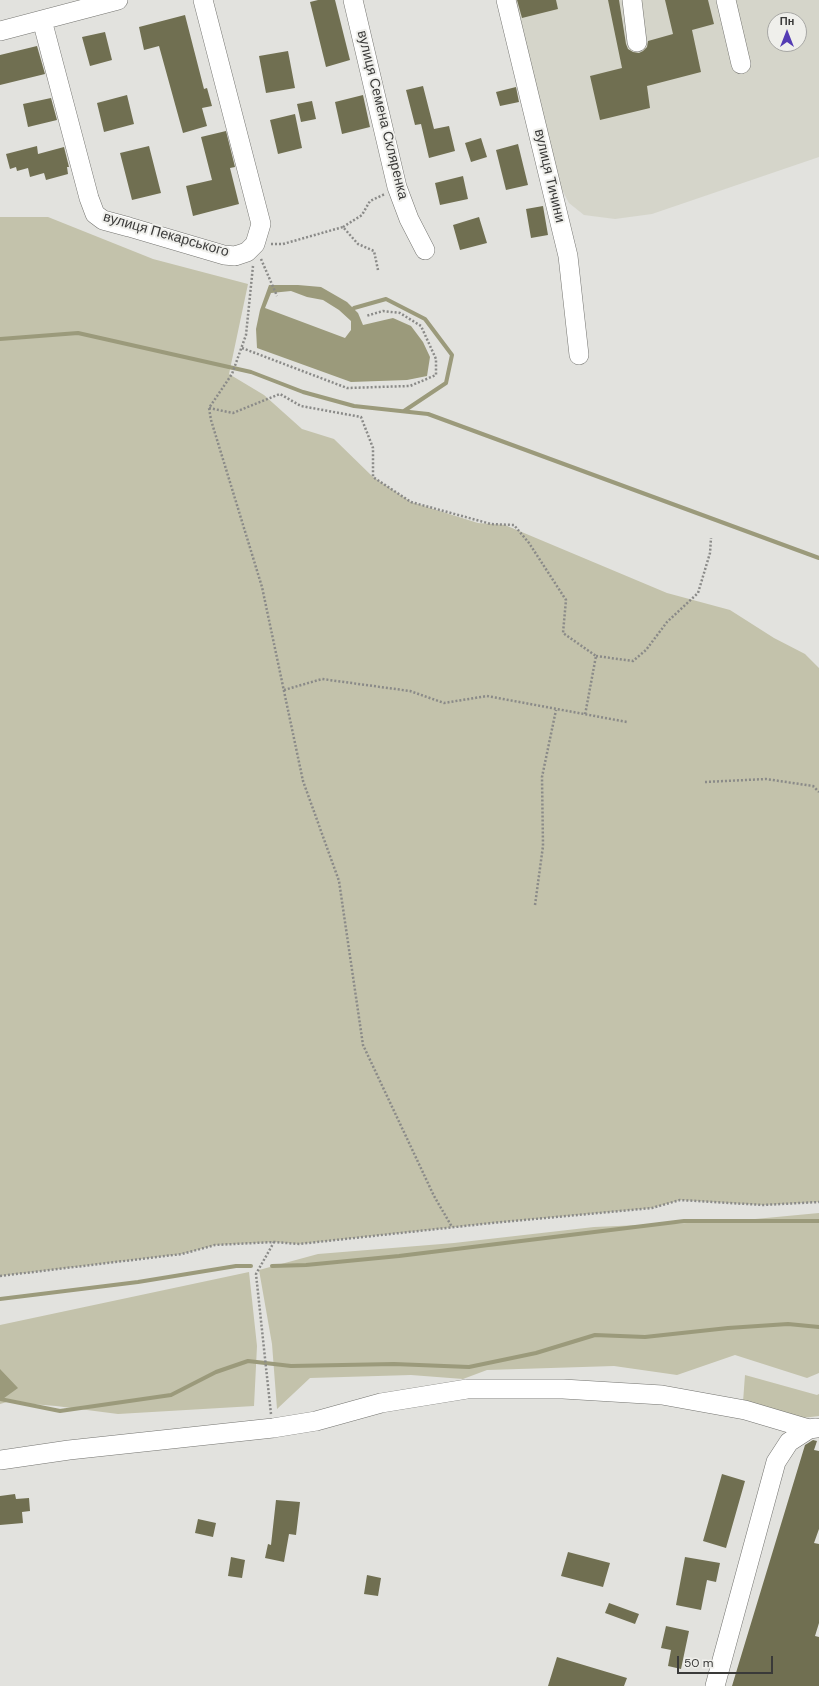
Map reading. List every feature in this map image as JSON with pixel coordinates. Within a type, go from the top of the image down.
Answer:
[{"type":"street","points":[[0,31],[118,0]]},
{"type":"street","points":[[203,0],[261,224],[255,244]]},
{"type":"street","name":"вулиця Семена Скляренка","points":[[353,0],[397,187],[409,219],[425,250]]},
{"type":"street","name":"вулиця Тичини","points":[[506,0],[568,256],[579,354]]},
{"type":"street","points":[[632,0],[638,42]]},
{"type":"street","points":[[726,0],[741,64]]},
{"type":"street","name":"вулиця Пекарського","points":[[42,20],[89,198],[95,214],[103,220],[224,254],[235,256],[247,252],[255,244]]},
{"type":"street","points":[[0,1460],[273,1428],[316,1421],[381,1403],[467,1389],[563,1389],[662,1395],[745,1410],[814,1428]]},
{"type":"street","points":[[716,1686],[776,1462],[789,1442],[814,1428]]},
{"type":"path","points":[[255,244],[283,244],[343,228],[362,215],[370,201]]},
{"type":"path","points":[[343,228],[358,244],[374,251],[378,270]]},
{"type":"path","points":[[255,244],[277,296]]},
{"type":"path","points":[[255,244],[246,334],[232,374],[209,408],[211,420],[262,587],[303,781],[338,881],[362,1045],[434,1196],[452,1227]]},
{"type":"path","points":[[242,348],[347,388],[410,386],[436,375],[436,358],[421,326],[400,313],[382,311],[366,316]]},
{"type":"path","points":[[209,408],[234,413],[280,394],[301,406],[361,417],[372,448],[373,477],[411,502],[491,524],[514,524],[529,543],[566,600],[563,633],[596,656],[633,661],[646,650],[667,622],[698,593],[710,553],[711,538]]},
{"type":"path","points":[[585,715],[596,656]]},
{"type":"path","points":[[284,690],[322,679],[410,691],[444,703],[486,696],[627,722]]},
{"type":"path","points":[[535,905],[543,846],[542,777],[556,710]]},
{"type":"path","points":[[705,782],[766,779],[813,786],[819,792]]},
{"type":"path","points":[[0,1276],[182,1254],[215,1245],[274,1242],[299,1244],[452,1227],[652,1208],[680,1200],[763,1205],[819,1202]]},
{"type":"path","points":[[273,1428],[256,1274],[274,1242]]},
{"type":"shaded area","points":[[510,0],[819,0],[819,157],[652,214],[615,219],[584,215],[569,203],[561,188]]},
{"type":"shaded area","points":[[269,285],[321,287],[347,302],[358,313],[363,325],[393,318],[411,326],[423,342],[430,357],[427,376],[407,380],[351,382],[257,348],[256,329],[260,310]],"holes":[[[291,291],[307,297],[323,300],[339,310],[351,321],[351,330],[345,338],[265,308],[271,293]]]},
{"type":"shaded area","points":[[0,1369],[18,1388],[0,1401]]},
{"type":"green space","points":[[0,217],[48,217],[153,259],[248,284],[229,374],[264,395],[302,429],[334,439],[373,477],[411,502],[478,523],[505,525],[667,593],[730,610],[774,638],[805,654],[819,668],[819,1202],[763,1205],[680,1200],[652,1208],[492,1223],[299,1244],[274,1242],[215,1245],[182,1254],[0,1276]]},
{"type":"green space","points":[[819,1213],[819,1373],[807,1378],[735,1355],[677,1375],[614,1366],[487,1370],[463,1379],[411,1375],[310,1378],[277,1409],[272,1344],[259,1270],[318,1254],[454,1243],[594,1227],[734,1221]]},
{"type":"green space","points":[[249,1272],[257,1346],[254,1406],[118,1414],[56,1406],[7,1402],[0,1404],[0,1325]]},
{"type":"green space","points":[[745,1375],[817,1395],[819,1394],[819,1416],[802,1418],[743,1402]]},
{"type":"building","points":[[318,0],[335,0],[350,60],[326,67],[310,2]]},
{"type":"building","points":[[517,0],[556,0],[558,9],[522,18]]},
{"type":"building","points":[[608,0],[619,0],[626,44],[628,49],[633,52],[639,53],[643,51],[647,47],[648,41],[673,34],[665,0],[708,0],[714,24],[692,30],[701,72],[647,86],[650,108],[600,120],[590,76],[622,68]]},
{"type":"building","points":[[185,15],[204,89],[207,88],[212,106],[202,108],[207,126],[183,133],[159,46],[144,50],[139,27]]},
{"type":"building","points":[[105,32],[112,60],[90,66],[82,37]]},
{"type":"building","points":[[37,46],[45,74],[0,85],[0,55]]},
{"type":"building","points":[[288,51],[295,88],[266,93],[259,56]]},
{"type":"building","points":[[423,86],[434,129],[449,126],[455,151],[429,158],[421,124],[415,125],[406,90]]},
{"type":"building","points":[[516,87],[519,102],[500,106],[496,92]]},
{"type":"building","points":[[127,95],[134,124],[104,132],[97,103]]},
{"type":"building","points":[[363,95],[370,127],[342,134],[335,102]]},
{"type":"building","points":[[51,98],[57,120],[28,127],[23,104]]},
{"type":"building","points":[[312,101],[316,119],[301,122],[297,104]]},
{"type":"building","points":[[295,114],[302,148],[278,154],[270,120]]},
{"type":"building","points":[[226,131],[235,167],[230,168],[239,204],[193,216],[186,186],[212,180],[201,137]]},
{"type":"building","points":[[481,138],[487,157],[471,162],[465,143]]},
{"type":"building","points":[[518,144],[528,185],[506,190],[496,150]]},
{"type":"building","points":[[37,146],[38,154],[64,147],[69,167],[67,167],[68,174],[46,180],[44,173],[30,177],[28,168],[17,171],[16,167],[10,169],[6,154]]},
{"type":"building","points":[[149,146],[161,193],[132,200],[120,153]]},
{"type":"building","points":[[463,176],[468,199],[440,205],[435,183]]},
{"type":"building","points":[[543,206],[548,235],[531,238],[526,209]]},
{"type":"building","points":[[479,217],[487,243],[460,250],[453,225]]},
{"type":"building","points":[[813,1440],[817,1441],[814,1450],[819,1451],[819,1529],[814,1543],[819,1544],[819,1623],[815,1636],[819,1637],[819,1686],[732,1686],[805,1445]]},
{"type":"building","points":[[722,1474],[745,1481],[726,1548],[703,1541]]},
{"type":"building","points":[[15,1494],[16,1499],[29,1498],[30,1511],[22,1512],[23,1523],[0,1525],[0,1496]]},
{"type":"building","points":[[276,1500],[300,1502],[296,1535],[289,1534],[284,1562],[265,1558],[268,1544],[271,1545]]},
{"type":"building","points":[[198,1519],[216,1523],[213,1537],[195,1533]]},
{"type":"building","points":[[568,1552],[610,1563],[603,1587],[561,1576]]},
{"type":"building","points":[[231,1557],[245,1560],[242,1578],[228,1576]]},
{"type":"building","points":[[685,1557],[720,1563],[716,1582],[707,1580],[701,1610],[676,1605]]},
{"type":"building","points":[[367,1575],[381,1578],[378,1596],[364,1594]]},
{"type":"building","points":[[609,1603],[639,1614],[635,1624],[605,1613]]},
{"type":"building","points":[[666,1626],[689,1631],[681,1669],[668,1666],[671,1650],[661,1648]]},
{"type":"building","points":[[557,1657],[627,1678],[624,1686],[548,1686]]},
{"type":"waterway","points":[[354,308],[386,299],[425,319],[452,355],[446,383],[404,411]]},
{"type":"waterway","points":[[0,339],[78,333],[251,372],[303,392],[354,406],[428,414],[819,558]]},
{"type":"waterway","points":[[272,1266],[306,1265],[399,1256],[684,1221],[819,1221]]},
{"type":"waterway","points":[[0,1299],[138,1282],[236,1266],[251,1266]]},
{"type":"waterway","points":[[0,1399],[60,1411],[171,1395],[216,1372],[248,1361],[291,1366],[394,1364],[469,1367],[536,1353],[595,1335],[645,1337],[728,1328],[788,1324],[819,1327]]}]
